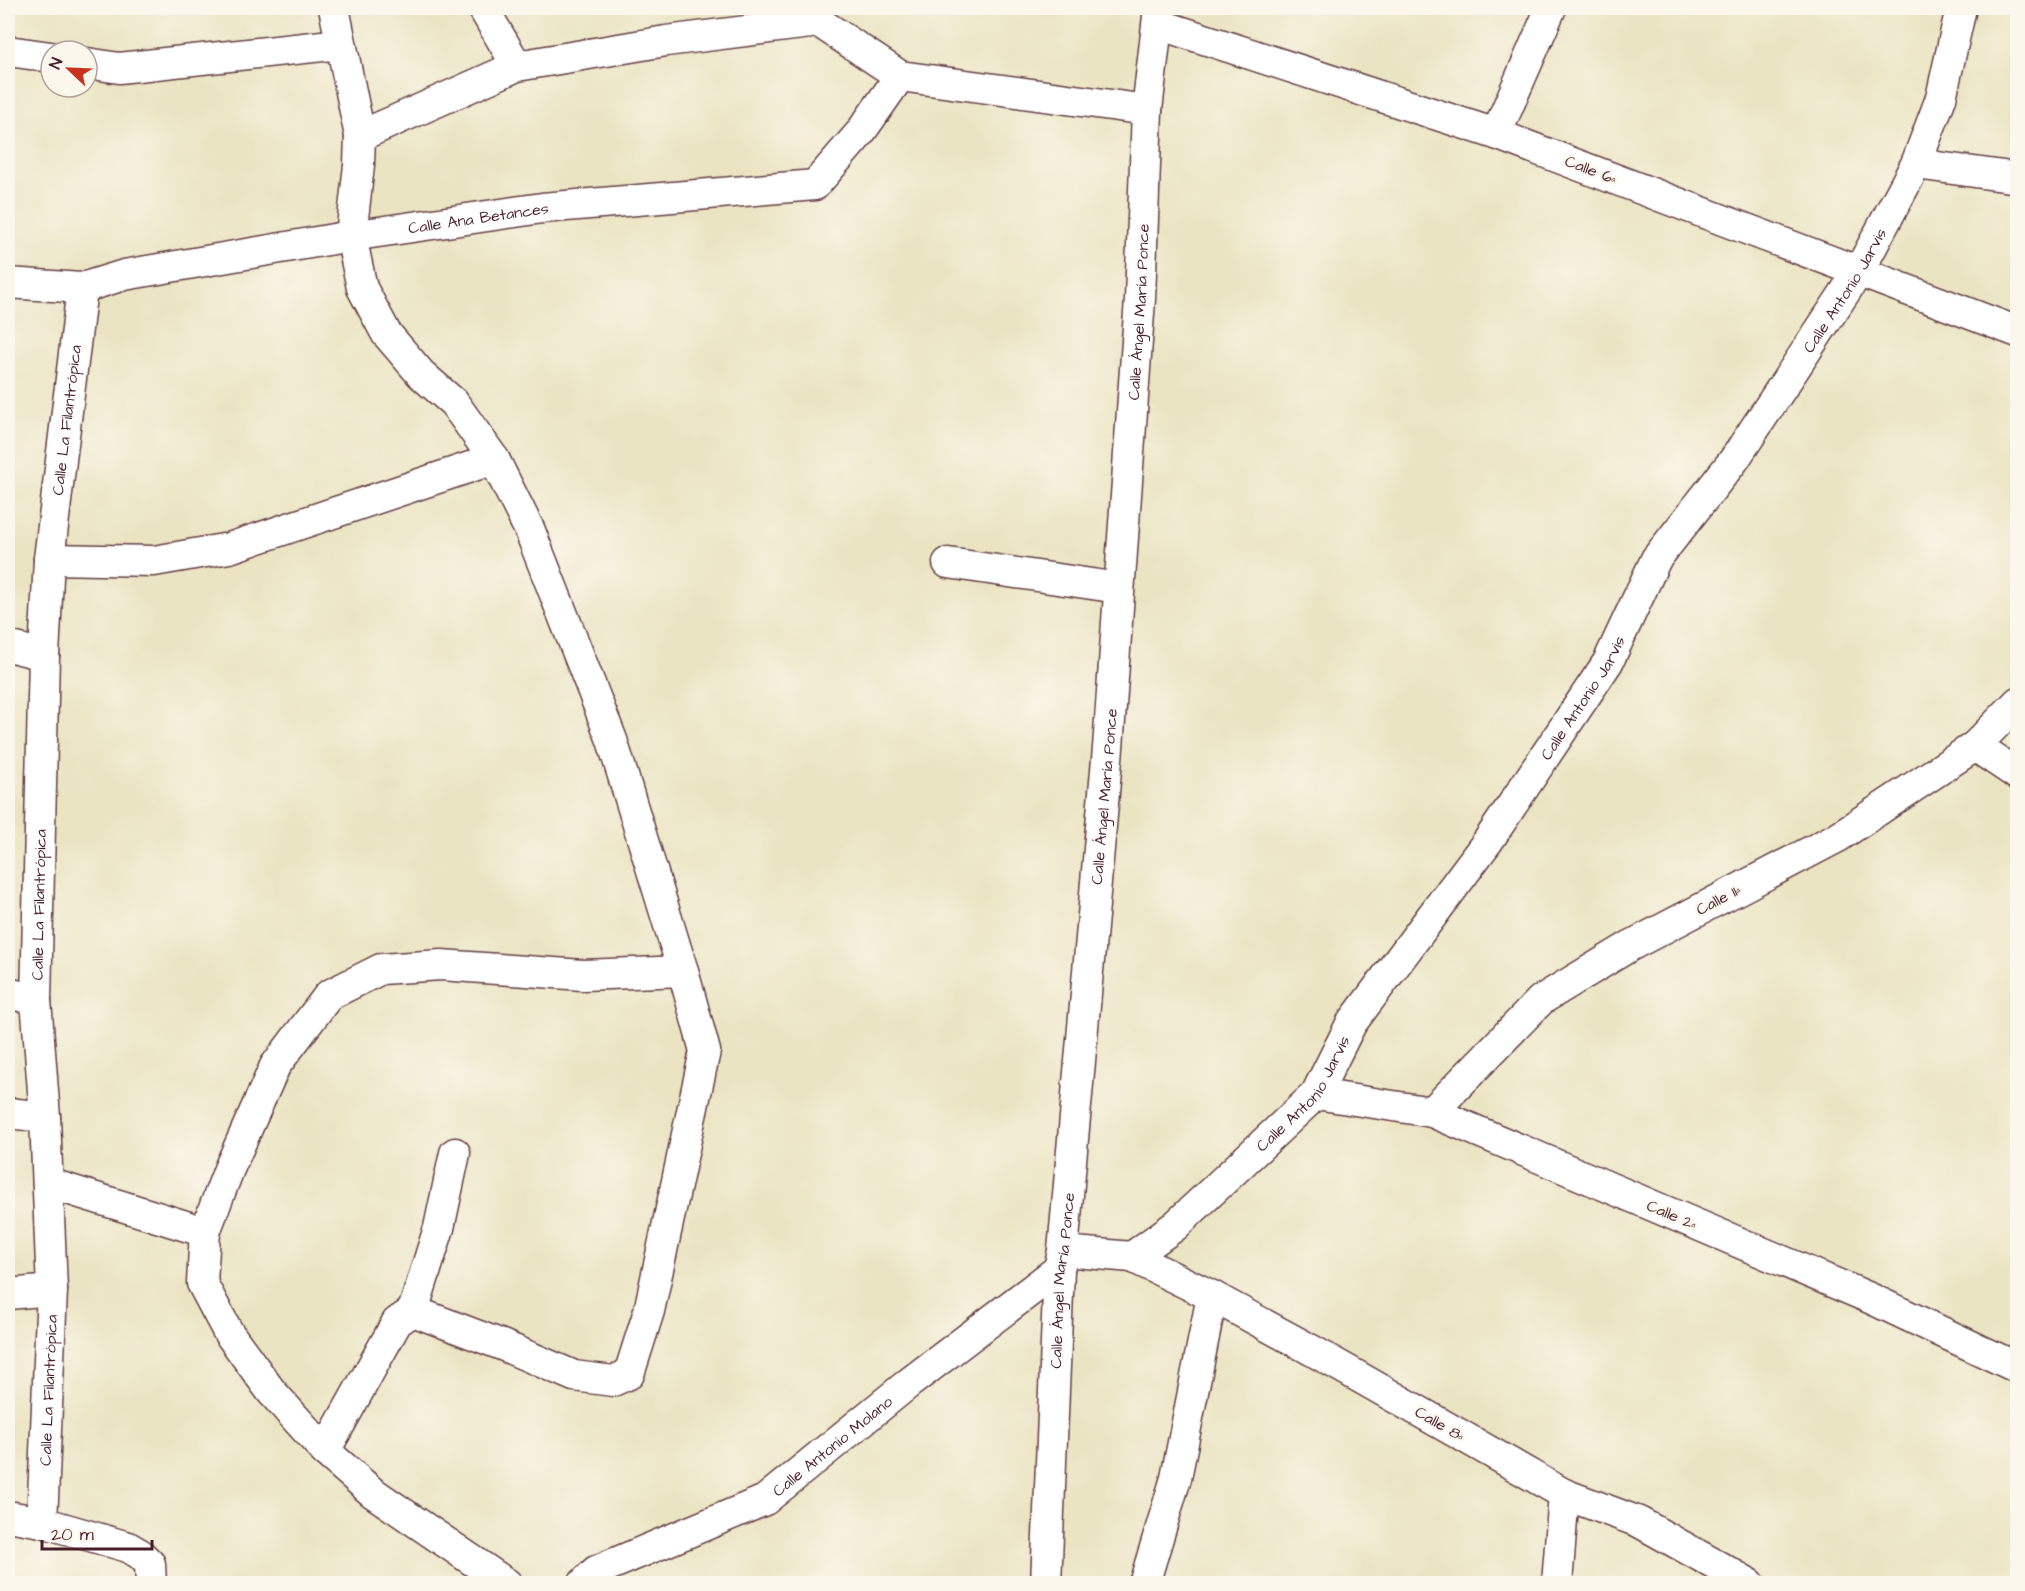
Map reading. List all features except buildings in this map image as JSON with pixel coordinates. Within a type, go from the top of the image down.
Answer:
[{"type":"street","points":[[334,8],[360,136],[351,236],[362,288],[386,333],[421,374],[454,403],[494,459],[530,531],[612,740],[683,971],[705,1051],[649,1311],[629,1374],[613,1381],[574,1376],[413,1311]]},
{"type":"street","points":[[483,8],[517,66]]},
{"type":"street","points":[[1496,134],[1551,8]]},
{"type":"street","name":"Calle Antonio Jarvis","points":[[1132,1257],[1175,1226],[1316,1094],[1351,1024],[1488,841],[1608,662],[1656,559],[1734,460],[1859,271],[1916,164],[1941,98],[1960,8]]},
{"type":"street","name":"Calle 6ª","points":[[1158,16],[1496,134],[2018,332]]},
{"type":"street","name":"Calle Ángel María Ponce","points":[[1046,1584],[1061,1260],[1108,748],[1140,299],[1147,110],[1158,16]]},
{"type":"street","points":[[360,136],[517,66],[666,41],[819,22],[900,76],[1147,110]]},
{"type":"street","points":[[99,65],[119,68],[341,44]]},
{"type":"street","points":[[8,51],[39,55]]},
{"type":"street","name":"Calle Ana Betances","points":[[8,283],[82,288],[124,275],[351,236],[542,208],[815,185],[860,134],[900,76]]},
{"type":"street","points":[[1916,164],[2018,178]]},
{"type":"street","name":"Calle La Filantrópica","points":[[42,1522],[52,1290],[45,1117],[36,1000],[44,654],[49,559],[82,288]]},
{"type":"street","points":[[49,559],[154,561],[229,548],[494,459]]},
{"type":"street","points":[[948,563],[1119,588]]},
{"type":"street","points":[[8,646],[44,654]]},
{"type":"street","name":"Calle 11ª","points":[[1431,1112],[1541,1000],[1630,946],[1838,837],[1975,746],[2018,702]]},
{"type":"street","points":[[1975,746],[2018,775]]},
{"type":"street","points":[[507,1584],[372,1492],[325,1451],[271,1390],[228,1332],[202,1283],[205,1232],[229,1169],[275,1066],[329,995],[381,969],[441,965],[583,975],[683,971]]},
{"type":"street","points":[[8,993],[36,1000]]},
{"type":"street","name":"Calle 2ª","points":[[1316,1094],[1431,1112],[1872,1299],[2018,1368]]},
{"type":"street","points":[[8,1113],[45,1117]]},
{"type":"street","points":[[325,1451],[396,1322],[413,1311],[439,1228],[455,1153]]},
{"type":"street","points":[[48,1183],[205,1232]]},
{"type":"street","points":[[1061,1260],[1132,1257]]},
{"type":"street","name":"Calle 8ª","points":[[1132,1257],[1212,1296],[1315,1352],[1564,1494],[1639,1522],[1750,1584]]},
{"type":"street","name":"Calle Antonio Molano","points":[[583,1584],[596,1571],[765,1500],[1061,1260]]},
{"type":"street","points":[[8,1294],[52,1290]]},
{"type":"street","points":[[1144,1584],[1176,1478],[1212,1296]]},
{"type":"street","points":[[1557,1584],[1564,1494]]},
{"type":"street","points":[[8,1516],[42,1522],[134,1551],[150,1564],[151,1584]]}]
